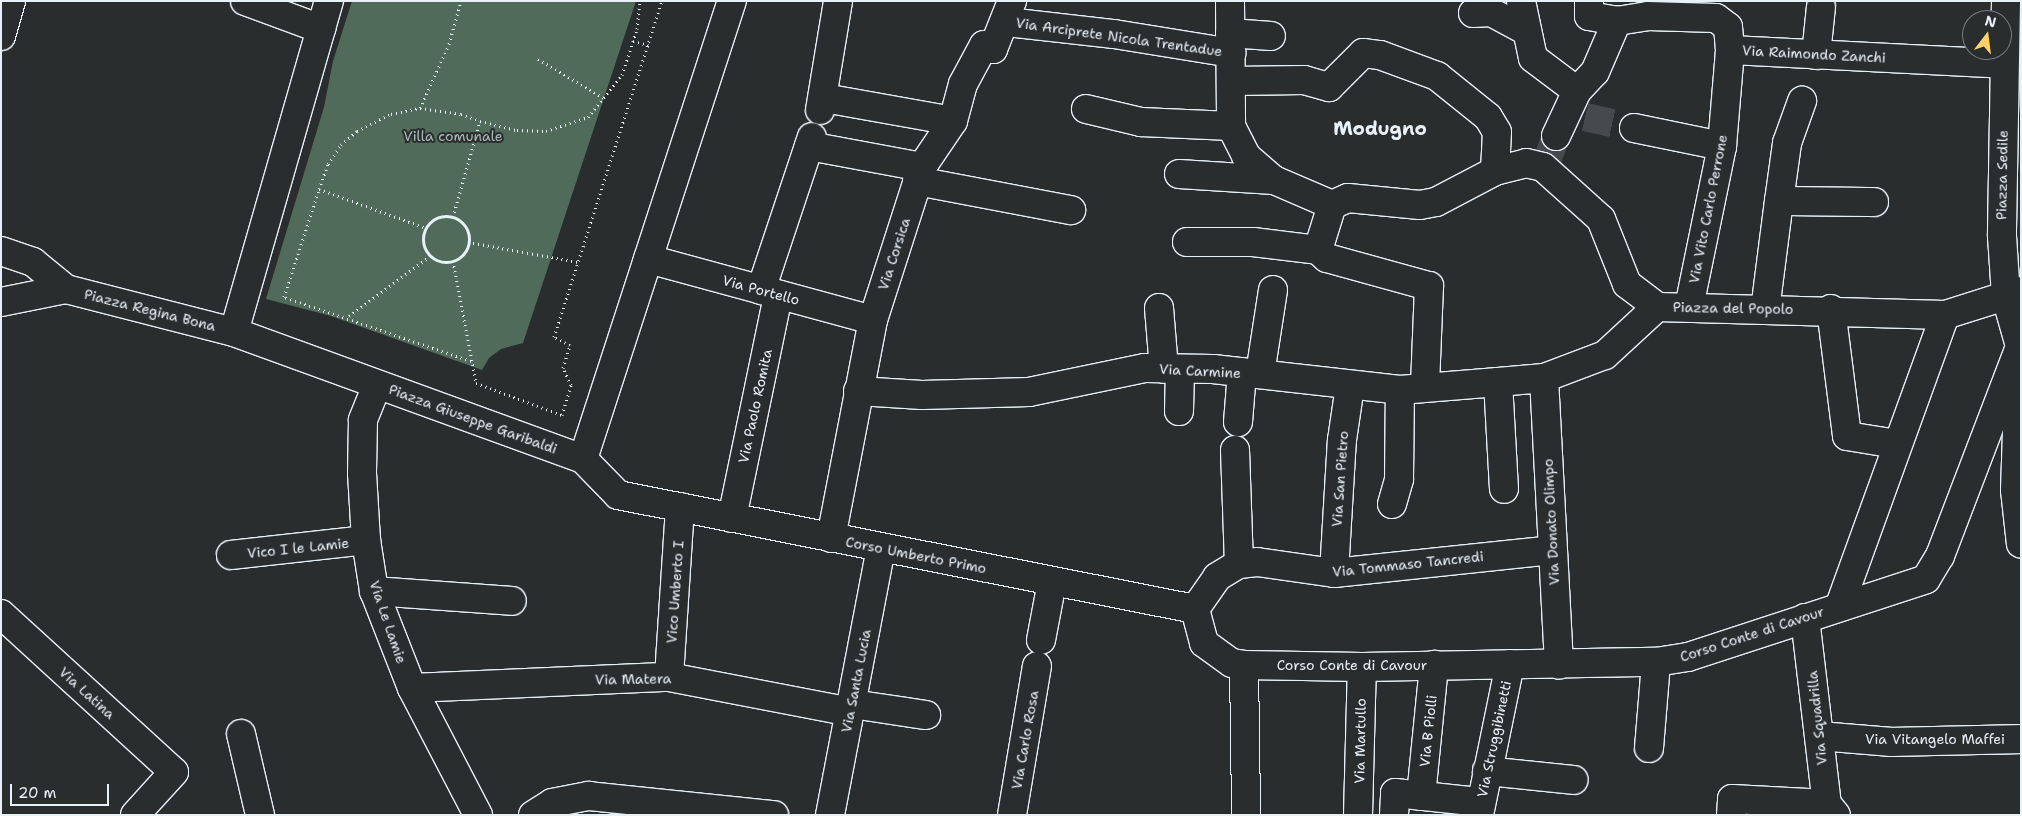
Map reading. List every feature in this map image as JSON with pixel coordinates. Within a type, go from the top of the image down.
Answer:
[{"type":"street","points":[[1,36],[11,1]]},
{"type":"street","points":[[245,1],[321,29]]},
{"type":"street","points":[[234,332],[329,1]]},
{"type":"street","points":[[583,459],[732,1]]},
{"type":"street","points":[[838,1],[822,104],[953,121]]},
{"type":"street","points":[[1230,1],[1231,126],[1246,156],[1274,180],[1332,205],[1348,198],[1420,204],[1436,202],[1495,171],[1526,163],[1549,154],[1595,72],[1617,21]]},
{"type":"street","points":[[1521,1],[1525,30],[1533,58],[1576,106]]},
{"type":"street","name":"Via Raimondo Zanchi","points":[[1589,1],[1588,16],[1617,21],[1649,9],[1716,18],[1728,27],[1730,50],[2004,64]]},
{"type":"street","name":"Piazza Sedile","points":[[2006,1],[2004,64],[2012,96],[2002,236],[2020,346],[2015,490],[2021,544]]},
{"type":"street","points":[[1816,55],[1821,7]]},
{"type":"street","name":"Via Arciprete Nicola Trentadue","points":[[1009,11],[1114,34],[1231,43],[1271,36]]},
{"type":"street","name":"Via Corsica","points":[[831,538],[873,320],[919,174],[953,121],[963,84],[984,45],[993,49],[1009,11]]},
{"type":"street","points":[[1473,13],[1491,12],[1525,30]]},
{"type":"street","name":"Via Vito Carlo Perrone","points":[[1689,307],[1722,146],[1730,50]]},
{"type":"street","points":[[1231,81],[1304,80],[1329,88],[1364,53],[1380,55],[1437,76],[1488,117],[1497,132],[1495,171]]},
{"type":"street","points":[[1765,310],[1787,143],[1802,101]]},
{"type":"street","points":[[1086,108],[1141,122],[1231,126]]},
{"type":"street","points":[[1634,128],[1722,146]]},
{"type":"street","name":"Via Paolo Romita","points":[[732,518],[770,292],[811,142],[919,174]]},
{"type":"street","points":[[1549,154],[1601,218],[1627,284],[1657,307]]},
{"type":"street","points":[[919,174],[1072,210]]},
{"type":"street","points":[[1179,174],[1274,180]]},
{"type":"street","points":[[1779,201],[1874,202]]},
{"type":"street","points":[[1318,250],[1332,205]]},
{"type":"street","points":[[1187,242],[1253,242],[1318,250],[1327,258],[1429,286],[1399,479],[1392,504]]},
{"type":"street","name":"Piazza Regina Bona","points":[[1,251],[33,262],[66,289],[234,332]]},
{"type":"street","name":"Via Portello","points":[[648,259],[873,320]]},
{"type":"street","name":"Piazza Regina Bona","points":[[1,302],[66,289]]},
{"type":"street","points":[[1238,422],[1274,290]]},
{"type":"street","points":[[1840,605],[1945,315],[2013,294]]},
{"type":"street","name":"Piazza del Popolo","points":[[1544,378],[1605,355],[1657,307],[1831,310],[1945,315]]},
{"type":"street","points":[[1159,308],[1179,411]]},
{"type":"street","points":[[1831,310],[1847,436],[1897,444]]},
{"type":"street","name":"Piazza Giuseppe Garibaldi","points":[[234,332],[583,459]]},
{"type":"street","name":"Corso Conte di Cavour","points":[[1238,664],[1362,667],[1656,662],[1688,657],[1840,605],[1926,579],[1940,556],[2020,346]]},
{"type":"street","name":"Via Carmine","points":[[858,391],[922,395],[1029,392],[1144,368],[1251,373],[1350,386],[1412,389],[1544,378]]},
{"type":"street","name":"Via Donato Olimpo","points":[[1544,378],[1559,665]]},
{"type":"street","points":[[1498,382],[1504,488]]},
{"type":"street","name":"Via Le Lamie","points":[[377,385],[363,420],[366,540],[374,591],[412,688],[478,815]]},
{"type":"street","name":"Via San Pietro","points":[[1334,573],[1342,440],[1350,386]]},
{"type":"street","points":[[1235,450],[1239,564]]},
{"type":"street","name":"Corso Umberto Primo","points":[[583,459],[618,494],[881,548],[1195,609]]},
{"type":"street","name":"Vico Umberto I","points":[[670,677],[680,507]]},
{"type":"street","name":"Vico I le Lamie","points":[[231,555],[366,540]]},
{"type":"street","name":"Via Santa Lucia","points":[[830,815],[881,548]]},
{"type":"street","name":"Via Tommaso Tancredi","points":[[1195,609],[1217,577],[1239,564],[1257,562],[1334,573],[1552,550]]},
{"type":"street","name":"Via Carlo Rosa","points":[[1012,815],[1052,582]]},
{"type":"street","points":[[374,591],[512,601]]},
{"type":"street","points":[[1195,609],[1204,643],[1238,664],[1246,815]]},
{"type":"street","name":"Via Latina","points":[[1,614],[174,772],[135,815]]},
{"type":"street","name":"Via Squadrilla","points":[[1805,618],[1819,736],[1832,809]]},
{"type":"street","points":[[1649,748],[1656,662]]},
{"type":"street","name":"Via Struggibinetti","points":[[1479,808],[1510,664]]},
{"type":"street","name":"Via B Piolli","points":[[1421,796],[1434,665]]},
{"type":"street","name":"Via Martullo","points":[[1358,815],[1362,667]]},
{"type":"street","name":"Via Matera","points":[[412,688],[670,677],[851,708],[926,715]]},
{"type":"street","points":[[241,734],[260,815]]},
{"type":"street","name":"Via Vitangelo Maffei","points":[[1819,736],[1892,742],[2021,739]]},
{"type":"street","points":[[1487,771],[1574,780]]},
{"type":"street","points":[[1394,815],[1396,793],[1479,808]]},
{"type":"street","points":[[533,815],[552,803],[590,796],[774,815]]},
{"type":"street","points":[[1731,815],[1732,799],[1832,809]]},
{"type":"path","points":[[420,108],[449,44],[461,1]]},
{"type":"path","points":[[472,361],[348,316],[284,297],[328,164],[340,145],[357,132],[391,114],[420,108],[461,114],[480,121],[517,130],[546,131],[588,117],[622,75],[633,41],[640,1]]},
{"type":"path","points":[[453,261],[476,383],[562,415],[571,385],[563,368],[570,345],[554,337],[662,1]]},
{"type":"path","points":[[633,41],[648,45]]},
{"type":"path","points":[[538,59],[604,98]]},
{"type":"path","points":[[452,217],[480,121]]},
{"type":"path","points":[[319,189],[426,228]]},
{"type":"path","points":[[452,217],[463,224],[468,242],[464,254],[453,261],[441,261],[430,256],[423,242],[426,228],[437,218],[452,217]]},
{"type":"path","points":[[468,242],[578,262]]},
{"type":"path","points":[[348,316],[430,256]]},
{"type":"green space","name":"Villa comunale","points":[[352,1],[636,1],[523,343],[501,349],[489,358],[482,370],[331,316],[266,299],[324,107],[333,61]]},
{"type":"tunnel","points":[[1585,117],[1634,128]]},
{"type":"tunnel","points":[[1548,158],[1556,136]]},
{"type":"district","name":"Modugno","points":[[1380,129]]}]
